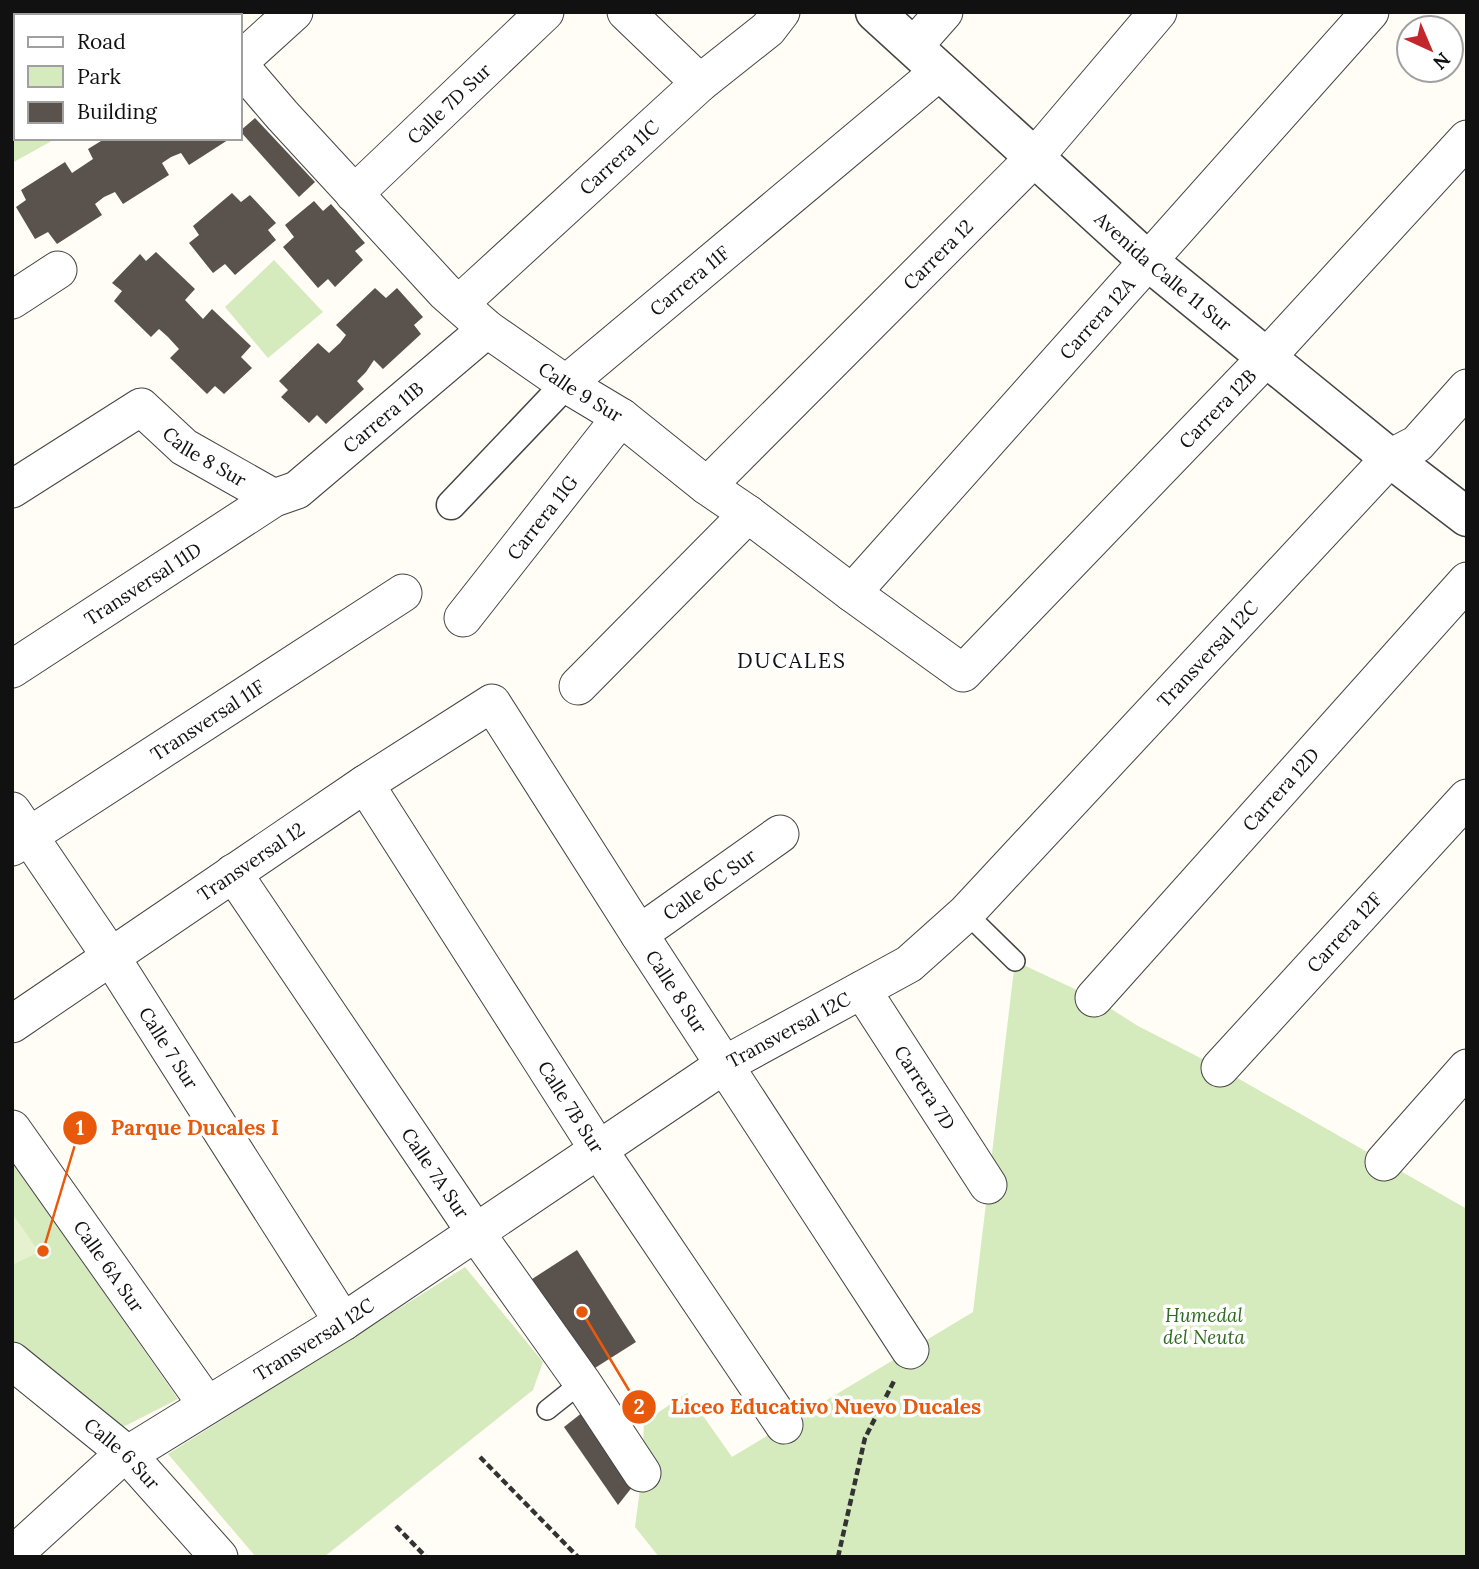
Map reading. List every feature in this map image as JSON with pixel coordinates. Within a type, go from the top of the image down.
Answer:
[{"type":"street","points":[[242,62],[294,12]]},
{"type":"street","name":"Calle 7D Sur","points":[[354,194],[545,12]]},
{"type":"street","points":[[626,12],[700,83]]},
{"type":"street","name":"Carrera 11C","points":[[459,304],[700,83],[768,29],[781,12]]},
{"type":"street","name":"Avenida Calle 11 Sur","points":[[876,12],[1147,261],[1467,517]]},
{"type":"street","name":"Carrera 11F","points":[[451,505],[566,384],[926,59],[944,12]]},
{"type":"street","name":"Carrera 12","points":[[707,486],[1034,158],[1158,12]]},
{"type":"street","name":"Carrera 12A","points":[[852,593],[1370,12]]},
{"type":"street","name":"Calle 9 Sur","points":[[242,68],[273,122],[354,194],[445,292],[487,330],[621,418],[707,486],[963,673]]},
{"type":"street","name":"Carrera 12B","points":[[963,673],[1266,358],[1467,139]]},
{"type":"street","points":[[12,300],[58,270]]},
{"type":"street","name":"Carrera 11B","points":[[274,498],[297,490],[487,330]]},
{"type":"street","name":"Transversal 12C","points":[[12,1556],[114,1463],[343,1322],[724,1065],[909,964],[965,913],[1391,458],[1417,444],[1467,388]]},
{"type":"street","name":"Calle 8 Sur","points":[[12,489],[141,407],[184,447],[274,498]]},
{"type":"street","name":"Carrera 11G","points":[[463,618],[621,418]]},
{"type":"street","name":"Transversal 11D","points":[[12,669],[274,498]]},
{"type":"street","points":[[578,686],[747,514]]},
{"type":"street","name":"Carrera 12D","points":[[1094,999],[1467,581]]},
{"type":"street","name":"Transversal 11F","points":[[18,831],[403,593]]},
{"type":"street","name":"Calle 8 Sur","points":[[492,703],[910,1350]]},
{"type":"street","name":"Transversal 12","points":[[12,1024],[365,784],[492,703]]},
{"type":"street","name":"Calle 7B Sur","points":[[365,784],[598,1149],[784,1425]]},
{"type":"street","name":"Carrera 12F","points":[[1220,1068],[1467,798]]},
{"type":"street","name":"Calle 7 Sur","points":[[18,831],[111,957],[343,1322]]},
{"type":"street","name":"Calle 6C Sur","points":[[639,934],[780,834]]},
{"type":"street","name":"Calle 7A Sur","points":[[233,873],[642,1473]]},
{"type":"street","name":"Carrera 7D","points":[[862,990],[988,1185]]},
{"type":"street","points":[[1384,1162],[1467,1069]]},
{"type":"street","name":"Calle 6A Sur","points":[[12,1129],[207,1405]]},
{"type":"street","name":"Calle 6 Sur","points":[[12,1361],[128,1455],[219,1557]]},
{"type":"lane","points":[[965,913],[1015,961]]},
{"type":"lane","points":[[547,1410],[582,1382]]},
{"type":"path","points":[[838,1557],[865,1438],[910,1350]]},
{"type":"path","points":[[480,1457],[578,1557]]},
{"type":"path","points":[[396,1526],[426,1557]]},
{"type":"green space","points":[[12,12],[169,12],[170,14],[14,14],[14,140],[53,140],[12,163]]},
{"type":"green space","points":[[274,260],[323,312],[268,358],[225,307]]},
{"type":"green space","name":"Humedal del Neuta","points":[[1015,961],[1094,998],[1138,1026],[1220,1068],[1467,1209],[1467,1557],[659,1557],[635,1527],[642,1473],[644,1422],[687,1393],[732,1457],[973,1312]]},
{"type":"green space","points":[[12,1161],[178,1399],[119,1429],[12,1340]]},
{"type":"green space","points":[[12,1213],[39,1252],[12,1265]]},
{"type":"green space","points":[[465,1267],[543,1362],[533,1390],[324,1557],[256,1557],[168,1454]]},
{"type":"building","points":[[255,118],[315,182],[299,197],[242,133],[242,129]]},
{"type":"building","points":[[103,140],[228,140],[189,165],[181,153],[171,157],[162,163],[169,175],[123,204],[115,192],[104,197],[95,204],[102,215],[57,244],[48,232],[35,239],[16,207],[26,200],[21,190],[65,162],[72,173],[93,159],[88,149]]},
{"type":"building","points":[[232,193],[241,202],[250,195],[276,223],[268,230],[276,240],[235,275],[225,264],[213,273],[189,243],[199,235],[193,226]]},
{"type":"building","points":[[314,201],[323,211],[331,204],[365,243],[355,251],[363,260],[335,287],[328,279],[318,288],[283,247],[294,237],[285,225]]},
{"type":"building","points":[[156,252],[195,289],[185,300],[203,319],[212,309],[251,346],[241,357],[252,368],[224,394],[215,386],[207,394],[170,358],[179,349],[168,337],[159,329],[151,337],[114,301],[122,291],[112,283],[140,254],[146,261]]},
{"type":"building","points":[[375,288],[386,298],[397,288],[423,317],[414,325],[421,334],[383,369],[374,360],[357,381],[364,389],[326,424],[317,415],[309,423],[281,397],[288,390],[279,381],[318,343],[329,353],[340,343],[346,335],[336,325]]},
{"type":"building","points":[[577,1250],[636,1342],[587,1373],[529,1281]]},
{"type":"building","points":[[583,1412],[633,1486],[618,1505],[564,1427]]},
{"type":"place","name":"Parque Ducales I","points":[[43,1251]]},
{"type":"place","name":"Liceo Educativo Nuevo Ducales","points":[[582,1312]]},
{"type":"district","name":"DUCALES","points":[[792,660]]}]
